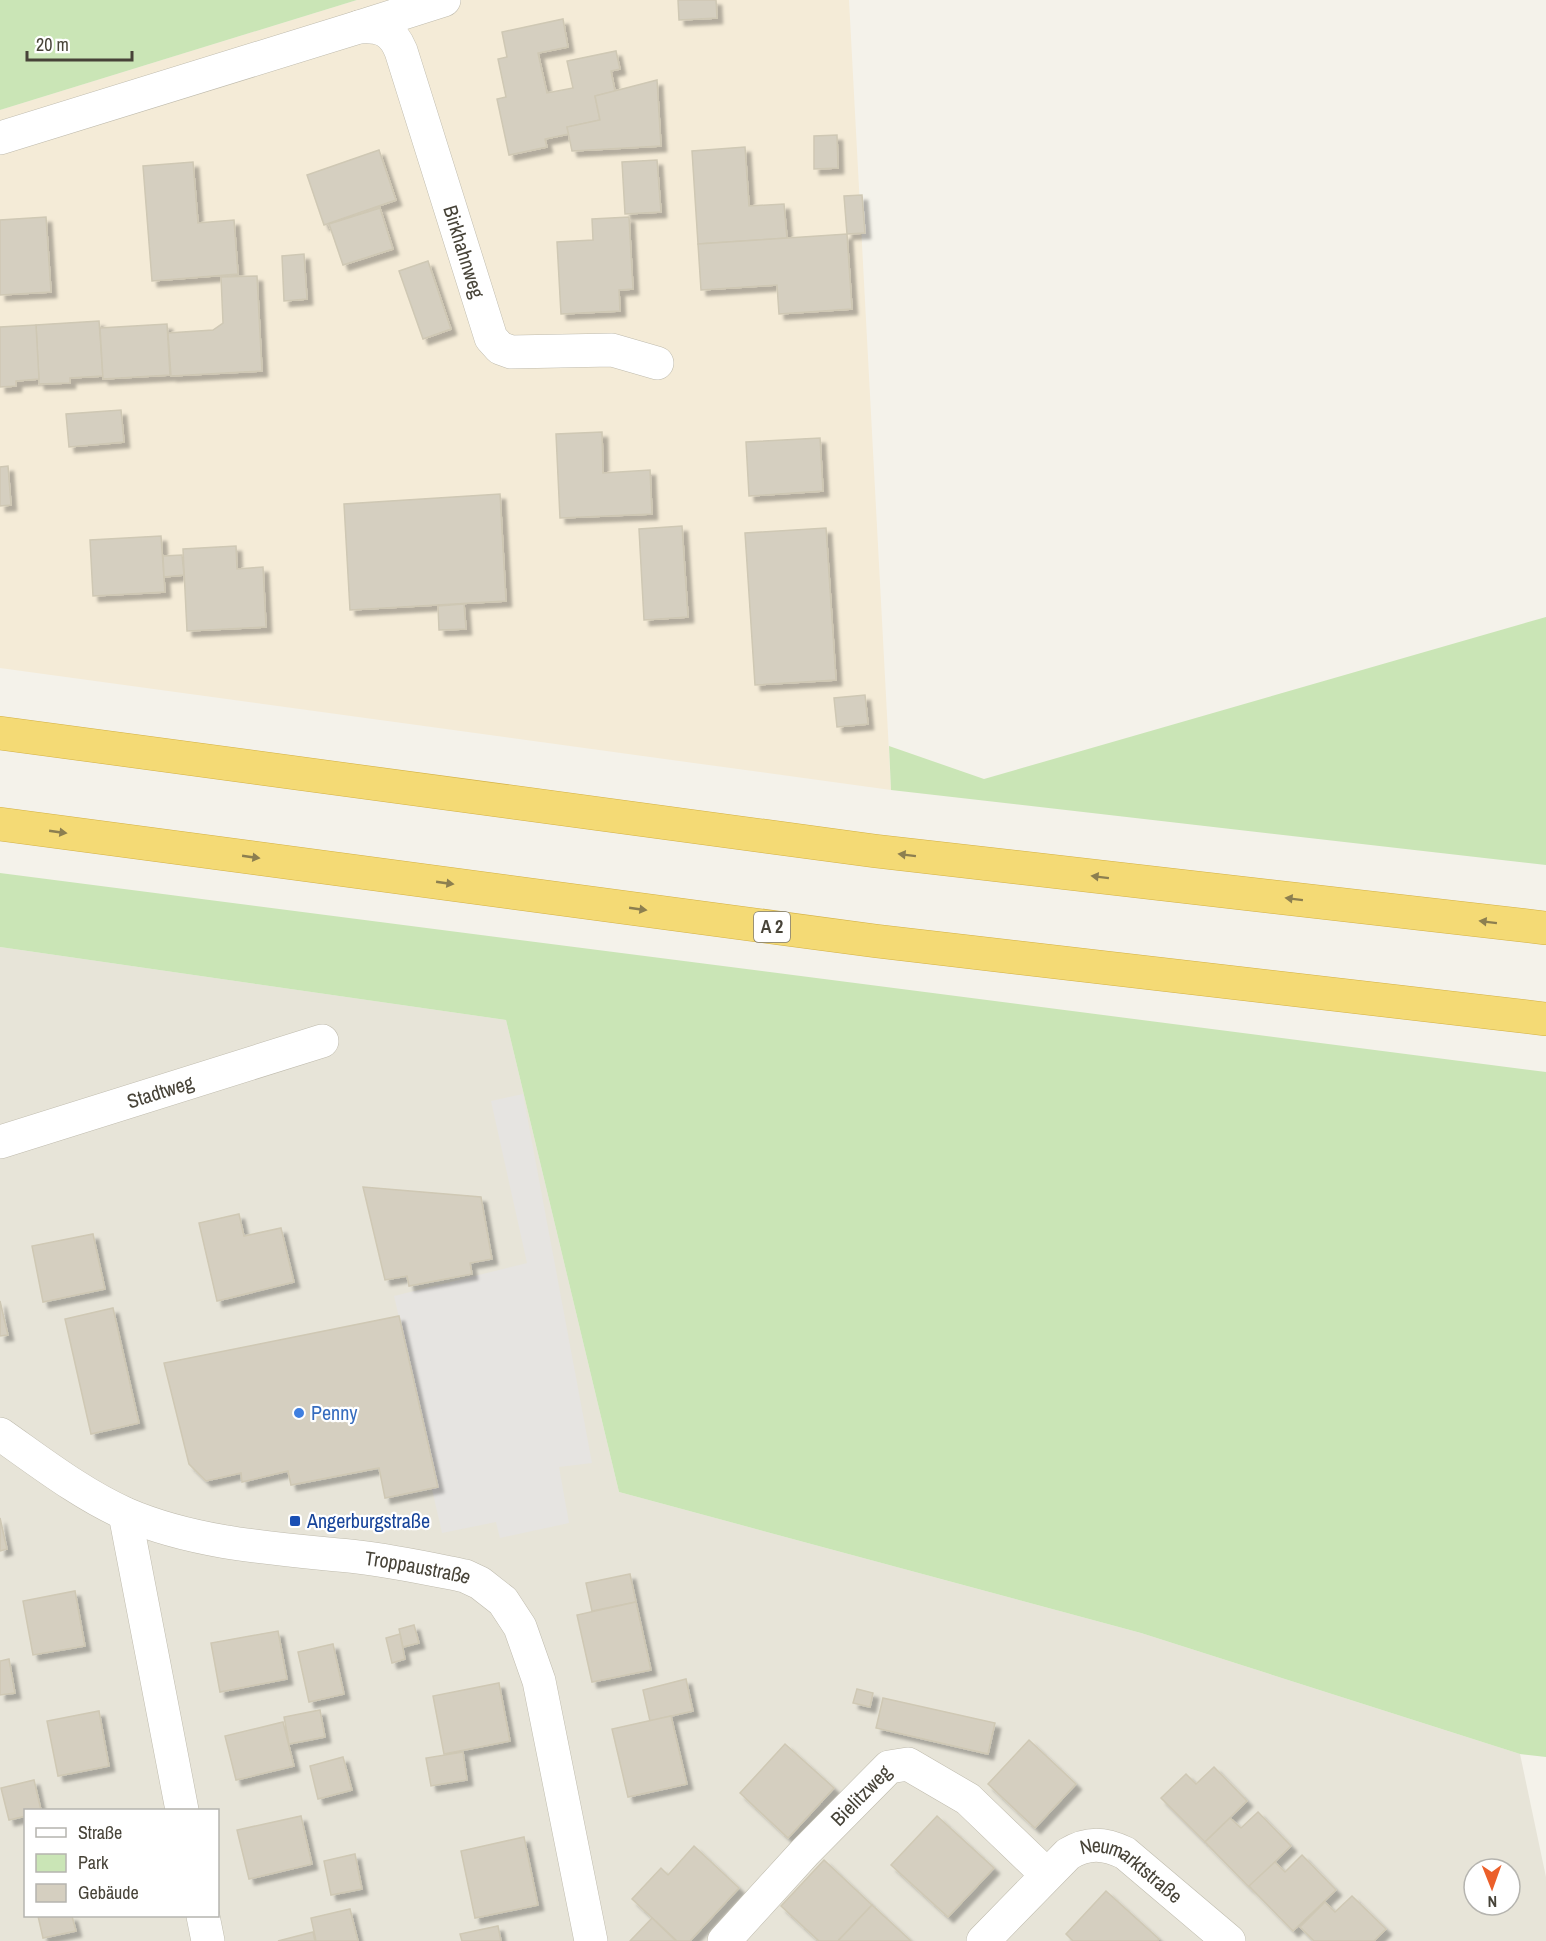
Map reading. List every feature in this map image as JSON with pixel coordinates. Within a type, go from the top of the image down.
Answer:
[{"type":"highway","points":[[0,734],[874,851],[1546,928]]},
{"type":"highway","name":"A 2","points":[[0,824],[876,941],[1546,1019]]},
{"type":"street","name":"Birkhahnweg","points":[[0,138],[444,0]]},
{"type":"street","name":"Birkhahnweg","points":[[359,27],[385,29],[395,37],[491,338],[500,348],[512,352],[612,350],[657,363]]},
{"type":"street","name":"Stadtweg","points":[[0,1142],[322,1041]]},
{"type":"street","name":"Troppaustraße","points":[[0,1434],[60,1477],[125,1514],[167,1529],[257,1546],[360,1557],[465,1576],[480,1583],[503,1601],[520,1627],[539,1681],[591,1941]]},
{"type":"street","points":[[125,1514],[182,1809]]},
{"type":"street","name":"Bielitzweg","points":[[724,1941],[805,1852],[889,1767],[908,1764],[968,1799],[1046,1874]]},
{"type":"street","name":"Neumarktstraße","points":[[983,1941],[1046,1874],[1080,1847],[1109,1845],[1125,1853],[1229,1941]]},
{"type":"street","points":[[203,1917],[208,1941]]},
{"type":"shaded area","points":[[357,0],[849,0],[891,790],[0,668],[0,110]]},
{"type":"shaded area","points":[[0,947],[506,1020],[619,1492],[1141,1633],[1520,1754],[1546,1877],[1546,1941],[0,1941]]},
{"type":"shaded area","points":[[523,1094],[592,1463],[559,1467],[569,1523],[500,1538],[496,1522],[442,1533],[432,1489],[438,1486],[394,1296],[527,1263],[491,1101]]},
{"type":"green space","points":[[0,0],[357,0],[0,110]]},
{"type":"green space","points":[[1546,617],[1546,865],[891,790],[889,746],[984,779]]},
{"type":"green space","points":[[0,873],[1546,1072],[1546,1757],[1520,1754],[1141,1633],[619,1492],[506,1020],[0,947]]},
{"type":"building","points":[[678,0],[716,0],[717,18],[679,20]]},
{"type":"building","points":[[563,19],[568,47],[538,53],[547,93],[573,88],[567,61],[616,51],[620,69],[611,71],[615,91],[595,96],[600,120],[567,127],[569,134],[545,139],[547,147],[509,155],[497,99],[506,97],[498,59],[507,57],[502,32]]},
{"type":"building","points":[[657,80],[661,146],[572,151],[567,127],[600,120],[595,96]]},
{"type":"building","points":[[837,135],[838,168],[814,169],[814,136]]},
{"type":"building","points":[[745,147],[749,206],[784,204],[787,238],[698,244],[692,151]]},
{"type":"building","points":[[379,150],[396,200],[324,225],[307,175]]},
{"type":"building","points":[[657,160],[661,212],[625,214],[622,162]]},
{"type":"building","points":[[193,162],[198,223],[234,220],[238,274],[152,281],[143,166]]},
{"type":"building","points":[[862,195],[865,233],[847,234],[844,196]]},
{"type":"building","points":[[380,208],[393,249],[343,265],[329,224]]},
{"type":"building","points":[[46,217],[51,292],[0,295],[0,220]]},
{"type":"building","points":[[629,217],[633,289],[619,290],[620,311],[561,314],[557,242],[593,240],[592,219]]},
{"type":"building","points":[[847,234],[852,309],[779,314],[777,285],[701,290],[698,244]]},
{"type":"building","points":[[304,254],[307,299],[284,301],[282,256]]},
{"type":"building","points":[[428,261],[451,329],[423,339],[399,271]]},
{"type":"building","points":[[257,276],[262,371],[171,376],[168,333],[213,330],[223,323],[221,277]]},
{"type":"building","points":[[99,321],[103,376],[70,378],[70,383],[39,384],[36,325]]},
{"type":"building","points":[[167,324],[170,375],[103,379],[100,328]]},
{"type":"building","points":[[36,325],[39,379],[16,381],[16,386],[0,387],[0,327]]},
{"type":"building","points":[[121,410],[124,442],[69,447],[66,414]]},
{"type":"building","points":[[602,432],[603,473],[650,470],[652,514],[560,518],[556,434]]},
{"type":"building","points":[[820,438],[823,491],[749,496],[746,442]]},
{"type":"building","points":[[8,466],[11,505],[0,506],[0,467]]},
{"type":"building","points":[[500,494],[506,601],[350,610],[344,504]]},
{"type":"building","points":[[682,526],[688,617],[644,620],[639,529]]},
{"type":"building","points":[[826,528],[836,680],[755,685],[745,533]]},
{"type":"building","points":[[161,536],[165,592],[93,596],[90,540]]},
{"type":"building","points":[[236,546],[237,569],[263,567],[266,627],[187,631],[183,549]]},
{"type":"building","points":[[182,555],[184,575],[164,577],[163,556]]},
{"type":"building","points":[[464,604],[466,629],[439,630],[438,606]]},
{"type":"building","points":[[865,695],[868,724],[837,727],[834,698]]},
{"type":"building","points":[[363,1187],[481,1197],[492,1259],[470,1263],[472,1274],[409,1286],[407,1276],[385,1280]]},
{"type":"building","points":[[239,1214],[244,1236],[281,1228],[294,1282],[217,1301],[199,1223]]},
{"type":"building","points":[[93,1234],[105,1289],[43,1302],[32,1246]]},
{"type":"building","points":[[0,1301],[8,1335],[0,1336]]},
{"type":"building","points":[[113,1308],[139,1423],[91,1434],[65,1319]]},
{"type":"building","name":"Penny","points":[[399,1316],[438,1487],[385,1498],[379,1468],[291,1485],[288,1471],[242,1482],[241,1473],[206,1481],[189,1464],[164,1363]]},
{"type":"building","points":[[0,1518],[7,1549],[0,1551]]},
{"type":"building","points":[[630,1574],[636,1602],[592,1611],[586,1583]]},
{"type":"building","points":[[75,1591],[85,1646],[33,1655],[23,1601]]},
{"type":"building","points":[[636,1602],[651,1670],[592,1682],[577,1615]]},
{"type":"building","points":[[414,1625],[419,1643],[403,1647],[399,1629]]},
{"type":"building","points":[[278,1631],[287,1679],[220,1692],[211,1643]]},
{"type":"building","points":[[400,1634],[405,1659],[392,1663],[386,1638]]},
{"type":"building","points":[[333,1644],[344,1694],[309,1702],[298,1652]]},
{"type":"building","points":[[9,1659],[15,1693],[0,1695],[0,1661]]},
{"type":"building","points":[[686,1679],[693,1711],[650,1721],[643,1690]]},
{"type":"building","points":[[499,1683],[510,1741],[444,1754],[433,1696]]},
{"type":"building","points":[[857,1689],[873,1693],[870,1707],[853,1703]]},
{"type":"building","points":[[883,1698],[995,1723],[988,1754],[876,1728]]},
{"type":"building","points":[[320,1710],[325,1737],[289,1744],[284,1717]]},
{"type":"building","points":[[99,1711],[109,1766],[58,1776],[47,1721]]},
{"type":"building","points":[[671,1716],[687,1784],[628,1797],[612,1729]]},
{"type":"building","points":[[283,1722],[294,1766],[236,1780],[225,1736]]},
{"type":"building","points":[[1029,1740],[1076,1784],[1035,1828],[988,1784]]},
{"type":"building","points":[[785,1744],[834,1788],[788,1838],[740,1793]]},
{"type":"building","points":[[463,1752],[467,1780],[431,1786],[426,1758]]},
{"type":"building","points":[[343,1757],[352,1790],[318,1799],[310,1766]]},
{"type":"building","points":[[1214,1767],[1247,1801],[1205,1842],[1161,1798],[1186,1774],[1196,1784]]},
{"type":"building","points":[[34,1780],[41,1809],[24,1809],[24,1816],[9,1820],[1,1788]]},
{"type":"building","points":[[1258,1812],[1291,1846],[1249,1887],[1205,1842],[1230,1818],[1241,1828]]},
{"type":"building","points":[[301,1816],[312,1864],[249,1879],[237,1830]]},
{"type":"building","points":[[937,1816],[994,1868],[948,1917],[891,1865]]},
{"type":"building","points":[[524,1837],[538,1905],[475,1918],[461,1851]]},
{"type":"building","points":[[694,1846],[739,1888],[690,1941],[677,1941],[632,1899],[661,1868],[668,1875]]},
{"type":"building","points":[[355,1854],[362,1889],[331,1895],[324,1861]]},
{"type":"building","points":[[1302,1855],[1336,1890],[1293,1931],[1249,1886],[1275,1862],[1285,1872]]},
{"type":"building","points":[[824,1860],[872,1905],[838,1941],[819,1941],[781,1906]]},
{"type":"building","points":[[1106,1891],[1159,1939],[1157,1941],[1073,1941],[1066,1934]]},
{"type":"building","points":[[1352,1896],[1386,1929],[1374,1941],[1314,1941],[1300,1927],[1325,1902],[1335,1912]]},
{"type":"building","points":[[872,1905],[911,1941],[838,1941]]},
{"type":"building","points":[[350,1909],[358,1941],[316,1941],[311,1918]]},
{"type":"building","points":[[38,1917],[72,1917],[76,1931],[43,1938]]},
{"type":"building","points":[[652,1918],[676,1941],[630,1941]]},
{"type":"building","points":[[498,1926],[501,1941],[462,1941],[460,1934]]},
{"type":"building","points":[[313,1932],[315,1941],[278,1941]]},
{"type":"place","name":"Penny","points":[[299,1413]]},
{"type":"place","name":"Angerburgstraße","points":[[295,1521]]}]
